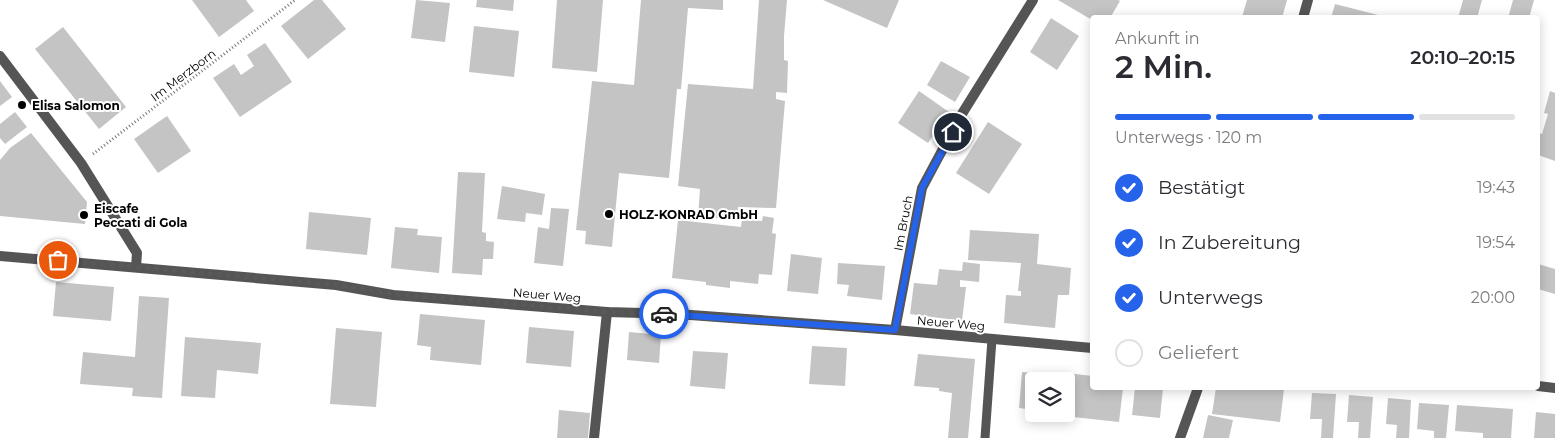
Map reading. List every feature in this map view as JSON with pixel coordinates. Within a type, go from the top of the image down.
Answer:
[{"type":"street","name":"Im Bruch","points":[[895,330],[922,188],[960,118],[1033,0]]},
{"type":"street","points":[[1305,15],[1308,0]]},
{"type":"street","points":[[0,56],[81,163],[137,253],[136,267]]},
{"type":"street","name":"Neuer Weg","points":[[0,256],[336,285],[393,294],[607,312],[677,314],[895,330],[1090,348]]},
{"type":"street","points":[[594,438],[607,312]]},
{"type":"street","points":[[1540,386],[1555,388]]},
{"type":"street","points":[[1180,438],[1197,390]]},
{"type":"lane","points":[[985,438],[992,339]]},
{"type":"path","name":"Im Merzborn","points":[[81,163],[295,0]]},
{"type":"building","points":[[192,0],[246,0],[254,11],[219,37]]},
{"type":"building","points":[[314,0],[322,0],[346,29],[308,59],[281,26]]},
{"type":"building","points":[[416,0],[450,3],[445,42],[411,38]]},
{"type":"building","points":[[477,0],[514,0],[513,11],[476,7]]},
{"type":"building","points":[[557,0],[603,0],[597,72],[552,68]]},
{"type":"building","points":[[641,0],[723,0],[723,10],[688,8],[681,89],[677,89],[669,178],[619,173],[612,247],[585,244],[586,231],[576,230],[592,81],[634,85]]},
{"type":"building","points":[[759,0],[787,0],[784,60],[788,61],[787,93],[776,92],[776,99],[785,101],[776,208],[738,207],[737,219],[698,217],[700,189],[678,186],[688,84],[753,89]]},
{"type":"building","points":[[823,0],[899,0],[887,28]]},
{"type":"building","points":[[1058,0],[1120,1],[1112,15],[1090,15],[1090,19]]},
{"type":"building","points":[[1247,0],[1287,0],[1283,15],[1243,15]]},
{"type":"building","points":[[1463,0],[1482,0],[1478,15],[1459,15]]},
{"type":"building","points":[[1513,0],[1534,0],[1530,15],[1509,15]]},
{"type":"building","points":[[1335,4],[1378,15],[1332,15]]},
{"type":"building","points":[[1051,18],[1079,36],[1057,70],[1030,52]]},
{"type":"building","points":[[474,26],[519,31],[514,77],[469,72]]},
{"type":"building","points":[[63,27],[126,107],[99,129],[35,49]]},
{"type":"building","points":[[265,43],[292,82],[240,117],[213,78],[234,64],[241,75],[254,66],[247,55]]},
{"type":"building","points":[[941,61],[970,77],[955,102],[927,85]]},
{"type":"building","points":[[0,81],[12,97],[0,106]]},
{"type":"building","points":[[919,91],[949,112],[928,143],[898,123]]},
{"type":"building","points":[[1550,91],[1555,93],[1555,161],[1540,156],[1540,134],[1542,134],[1548,114],[1544,113]]},
{"type":"building","points":[[15,112],[27,127],[5,144],[0,138],[0,124]]},
{"type":"building","points":[[167,116],[191,151],[158,173],[134,139]]},
{"type":"building","points":[[988,122],[1022,144],[989,194],[956,173]]},
{"type":"building","points":[[31,133],[87,202],[85,224],[0,216],[0,160],[10,148]]},
{"type":"building","points":[[458,172],[485,173],[482,232],[486,233],[486,241],[494,242],[493,259],[483,259],[482,275],[452,273]]},
{"type":"building","points":[[502,186],[545,194],[542,215],[526,213],[525,222],[497,219]]},
{"type":"building","points":[[551,208],[569,209],[563,266],[534,263],[538,227],[549,229]]},
{"type":"building","points":[[309,212],[371,218],[367,255],[306,249]]},
{"type":"building","points":[[763,216],[774,218],[772,233],[776,234],[772,275],[759,274],[758,284],[730,281],[730,288],[706,285],[706,282],[672,278],[678,220],[741,227],[742,219],[762,221]]},
{"type":"building","points":[[395,227],[418,229],[417,235],[442,237],[439,273],[391,268]]},
{"type":"building","points":[[970,230],[1039,234],[1037,264],[1071,268],[1069,295],[1058,295],[1055,328],[1004,323],[1006,295],[1021,296],[1021,291],[1018,291],[1021,263],[968,260]]},
{"type":"building","points":[[791,254],[822,258],[818,294],[787,291]]},
{"type":"building","points":[[963,262],[980,264],[979,282],[960,280],[960,287],[966,287],[962,321],[910,314],[914,283],[937,285],[939,269],[962,271]]},
{"type":"building","points":[[838,263],[885,266],[882,300],[847,296],[849,285],[837,284]]},
{"type":"building","points":[[1540,265],[1555,269],[1555,294],[1540,290]]},
{"type":"building","points":[[56,282],[114,287],[111,321],[53,316]]},
{"type":"building","points":[[139,296],[169,298],[162,398],[132,396],[133,388],[80,384],[83,352],[135,357]]},
{"type":"building","points":[[420,314],[485,320],[481,365],[430,360],[431,347],[417,345]]},
{"type":"building","points":[[529,327],[574,331],[571,367],[526,363]]},
{"type":"building","points":[[336,328],[382,332],[376,407],[330,404]]},
{"type":"building","points":[[629,332],[661,335],[659,363],[627,360]]},
{"type":"building","points":[[185,337],[261,343],[258,374],[217,370],[215,398],[181,396]]},
{"type":"building","points":[[812,346],[847,348],[845,386],[809,384]]},
{"type":"building","points":[[693,351],[728,353],[725,389],[690,386]]},
{"type":"building","points":[[918,354],[975,359],[968,438],[948,438],[952,393],[939,391],[939,388],[914,386]]},
{"type":"building","points":[[1022,372],[1025,372],[1025,409],[1019,408]]},
{"type":"building","points":[[1075,374],[1090,376],[1090,390],[1123,390],[1119,422],[1075,417]]},
{"type":"building","points":[[1135,390],[1163,390],[1160,418],[1132,415]]},
{"type":"building","points":[[1216,390],[1284,390],[1280,422],[1212,414]]},
{"type":"building","points":[[1312,393],[1336,394],[1333,438],[1321,438],[1322,419],[1310,419]]},
{"type":"building","points":[[1349,395],[1373,397],[1370,438],[1358,438],[1359,422],[1347,422]]},
{"type":"building","points":[[1388,398],[1411,400],[1409,438],[1396,438],[1397,425],[1386,424]]},
{"type":"building","points":[[1419,403],[1449,405],[1446,438],[1434,438],[1434,431],[1417,429]]},
{"type":"building","points":[[1457,405],[1513,409],[1511,438],[1483,438],[1483,433],[1455,431]]},
{"type":"building","points":[[559,410],[590,413],[588,438],[557,438]]},
{"type":"building","points":[[1536,412],[1555,414],[1555,438],[1534,438]]},
{"type":"building","points":[[1208,415],[1233,420],[1229,438],[1203,438]]},
{"type":"way so far","points":[[58,260],[336,285],[393,294],[607,312],[664,314]]},
{"type":"place","name":"Elisa Salomon","points":[[22,105]]},
{"type":"place","name":"HOLZ-KONRAD GmbH","points":[[609,214]]},
{"type":"place","name":"Eiscafe Peccati di Gola","points":[[84,215]]},
{"type":"route","points":[[664,314],[895,330],[922,188],[953,132]]}]
